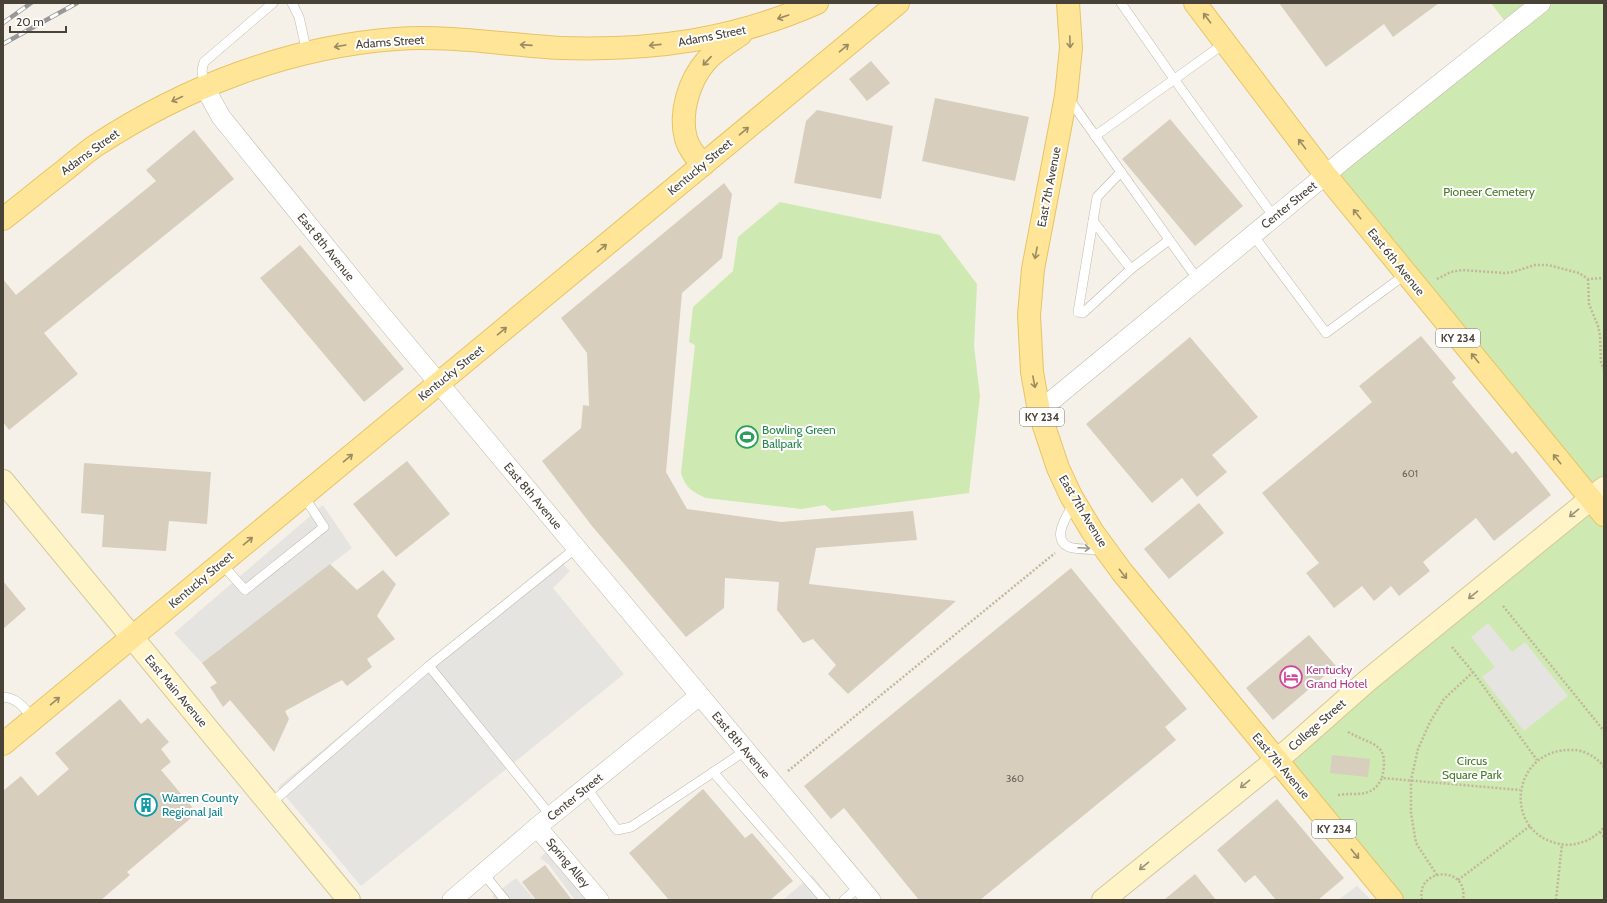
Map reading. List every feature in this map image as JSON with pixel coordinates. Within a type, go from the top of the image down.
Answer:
[{"type":"main road","name":"Adams Street","points":[[3,219],[94,147],[153,110],[204,86],[279,59],[355,44],[397,39],[441,39],[561,48],[624,49],[692,41],[749,28],[791,14],[817,3]]},
{"type":"main road","name":"Kentucky Street","points":[[3,744],[898,3]]},
{"type":"main road","name":"East 7th Avenue","points":[[1068,3],[1071,48],[1066,96],[1033,270],[1029,315],[1032,372],[1040,411],[1058,468],[1092,531],[1122,572],[1392,900]]},
{"type":"main road","name":"East 6th Avenue","points":[[1195,3],[1326,175],[1406,274],[1600,501]]},
{"type":"main road","points":[[703,165],[692,152],[684,130],[684,115],[689,89],[696,74],[708,59],[749,28]]},
{"type":"street","name":"Center Street","points":[[1040,411],[1274,217],[1541,3]]},
{"type":"street","name":"East 8th Avenue","points":[[204,86],[221,116],[365,295],[745,751],[866,893]]},
{"type":"street","name":"East Main Avenue","points":[[3,481],[349,900]]},
{"type":"street","name":"College Street","points":[[1111,897],[1276,760],[1373,676],[1600,501]]},
{"type":"street","name":"Center Street","points":[[452,900],[544,821],[699,696]]},
{"type":"street","name":"Spring Alley","points":[[544,821],[599,900]]},
{"type":"lane","points":[[204,86],[202,70],[204,62],[273,3]]},
{"type":"lane","points":[[292,3],[299,17],[307,53]]},
{"type":"lane","points":[[1121,3],[1274,217]]},
{"type":"lane","points":[[1095,136],[1225,43]]},
{"type":"lane","points":[[1066,96],[1198,280]]},
{"type":"lane","points":[[1121,172],[1097,197],[1078,312],[1083,314],[1131,269],[1169,240]]},
{"type":"lane","points":[[1093,221],[1131,269]]},
{"type":"lane","points":[[1253,235],[1326,333],[1406,274]]},
{"type":"lane","points":[[221,563],[245,590],[324,527],[304,495]]},
{"type":"lane","points":[[1075,502],[1062,523],[1061,535],[1065,544],[1070,548],[1106,551]]},
{"type":"lane","points":[[270,804],[429,666],[576,548]]},
{"type":"lane","points":[[429,666],[544,821]]},
{"type":"lane","points":[[3,697],[10,698],[18,702],[33,719]]},
{"type":"lane","points":[[586,787],[617,830],[631,827],[745,751]]},
{"type":"lane","points":[[713,772],[825,900]]},
{"type":"lane","points":[[483,873],[505,900]]},
{"type":"lane","points":[[844,900],[866,893]]},
{"type":"path","points":[[1436,280],[1451,272],[1462,270],[1504,273],[1513,272],[1535,265],[1548,265],[1580,273],[1588,279],[1604,278]]},
{"type":"path","points":[[1588,279],[1589,304],[1598,326],[1601,362],[1604,370]]},
{"type":"path","points":[[786,773],[1056,552]]},
{"type":"path","points":[[1503,606],[1604,731]]},
{"type":"path","points":[[1452,647],[1473,672],[1537,760]]},
{"type":"path","points":[[1437,875],[1416,843],[1411,813],[1411,780],[1418,749],[1430,722],[1444,699],[1473,672]]},
{"type":"path","points":[[1338,795],[1367,794],[1379,785],[1385,767],[1384,757],[1378,746],[1348,732]]},
{"type":"path","points":[[1604,767],[1601,762],[1590,754],[1576,750],[1562,750],[1549,753],[1537,760],[1526,774],[1520,790],[1520,803],[1523,815],[1530,826],[1539,835],[1550,841],[1562,844],[1576,844],[1588,840],[1600,832],[1604,827]]},
{"type":"path","points":[[1382,778],[1520,790]]},
{"type":"path","points":[[1458,880],[1530,826]]},
{"type":"path","points":[[1600,832],[1604,837]]},
{"type":"path","points":[[1556,900],[1562,844]]},
{"type":"path","points":[[1422,900],[1422,889],[1425,883],[1437,875],[1448,875],[1458,880],[1464,892],[1463,900]]},
{"type":"green space","points":[[1491,3],[1604,3],[1604,900],[1391,900],[1276,760],[1590,500],[1324,173],[1510,28]]},
{"type":"green space","points":[[780,202],[940,235],[977,284],[974,346],[980,396],[969,493],[832,511],[825,505],[802,509],[706,498],[687,486],[681,473],[695,345],[689,342],[693,307],[733,271],[738,237]]},
{"type":"shaded area","points":[[323,505],[352,548],[202,663],[174,633]]},
{"type":"shaded area","points":[[555,557],[570,571],[553,588],[624,674],[361,886],[278,787]]},
{"type":"shaded area","points":[[1488,623],[1512,652],[1525,642],[1568,696],[1524,731],[1482,677],[1495,667],[1471,637]]},
{"type":"shaded area","points":[[549,849],[591,900],[575,900],[549,865],[540,858]]},
{"type":"shaded area","points":[[812,875],[832,900],[783,900]]},
{"type":"shaded area","points":[[516,878],[535,900],[496,900],[492,896]]},
{"type":"shaded area","points":[[1357,886],[1371,900],[1338,900]]},
{"type":"building","points":[[1279,3],[1439,3],[1393,37],[1384,24],[1326,67]]},
{"type":"building","points":[[871,61],[890,83],[867,101],[849,79]]},
{"type":"building","points":[[935,98],[1029,117],[1015,181],[922,161]]},
{"type":"building","points":[[817,110],[893,126],[881,199],[794,183],[806,121]]},
{"type":"building","points":[[1170,119],[1243,206],[1195,246],[1122,159]]},
{"type":"building","points":[[194,130],[234,179],[44,333],[78,374],[9,430],[3,422],[3,279],[16,295],[156,181],[146,170]]},
{"type":"building","points":[[724,183],[732,194],[722,258],[682,293],[666,472],[687,509],[781,522],[913,511],[917,540],[816,548],[809,584],[956,601],[848,694],[828,674],[836,665],[813,639],[803,643],[777,610],[779,582],[725,578],[724,608],[686,637],[592,526],[542,461],[581,428],[583,405],[589,406],[587,353],[561,318]]},
{"type":"building","points":[[300,245],[404,369],[364,402],[260,278]]},
{"type":"building","points":[[1421,336],[1456,378],[1452,382],[1512,454],[1516,451],[1551,495],[1494,541],[1476,518],[1423,562],[1430,571],[1399,596],[1391,586],[1374,601],[1362,586],[1334,608],[1306,573],[1319,563],[1262,493],[1372,402],[1359,386]]},
{"type":"building","points":[[1190,337],[1258,417],[1212,455],[1227,472],[1197,497],[1182,478],[1152,503],[1086,424]]},
{"type":"building","points":[[407,461],[450,514],[396,557],[353,504]]},
{"type":"building","points":[[84,463],[211,472],[207,524],[169,521],[166,551],[102,547],[104,515],[81,513]]},
{"type":"building","points":[[1199,503],[1224,533],[1169,579],[1144,549]]},
{"type":"building","points":[[330,564],[357,590],[383,570],[396,584],[377,616],[395,639],[367,659],[372,667],[347,686],[342,680],[285,711],[289,719],[274,752],[230,700],[223,707],[210,687],[217,683],[202,663]]},
{"type":"building","points":[[1071,568],[1187,709],[1165,727],[1176,740],[980,900],[919,900],[844,808],[831,819],[804,786]]},
{"type":"building","points":[[3,581],[26,609],[3,629]]},
{"type":"building","name":"Kentucky Grand Hotel","points":[[1309,635],[1336,666],[1273,720],[1246,688]]},
{"type":"building","name":"Warren County Regional Jail","points":[[120,699],[141,724],[148,718],[169,742],[161,749],[171,762],[161,770],[197,813],[127,872],[130,875],[101,900],[3,900],[3,791],[21,776],[38,796],[69,769],[55,753]]},
{"type":"building","points":[[1332,755],[1370,759],[1368,777],[1330,773]]},
{"type":"building","points":[[703,789],[745,838],[752,833],[793,881],[770,900],[669,900],[629,853]]},
{"type":"building","points":[[1277,799],[1344,878],[1318,900],[1276,900],[1255,875],[1245,883],[1217,850]]},
{"type":"building","points":[[545,865],[572,900],[536,900],[522,882]]},
{"type":"building","points":[[1195,874],[1216,900],[1164,900]]},
{"type":"railway","points":[[3,23],[31,3]]},
{"type":"railway","points":[[3,44],[77,3]]},
{"type":"place","name":"Bowling Green Ballpark","points":[[747,437]]},
{"type":"place","name":"Kentucky Grand Hotel","points":[[1291,677]]},
{"type":"place","name":"Warren County Regional Jail","points":[[146,805]]},
{"type":"park label","name":"Pioneer Cemetery","points":[[1489,192]]},
{"type":"park label","name":"Circus Square Park","points":[[1472,768]]}]
